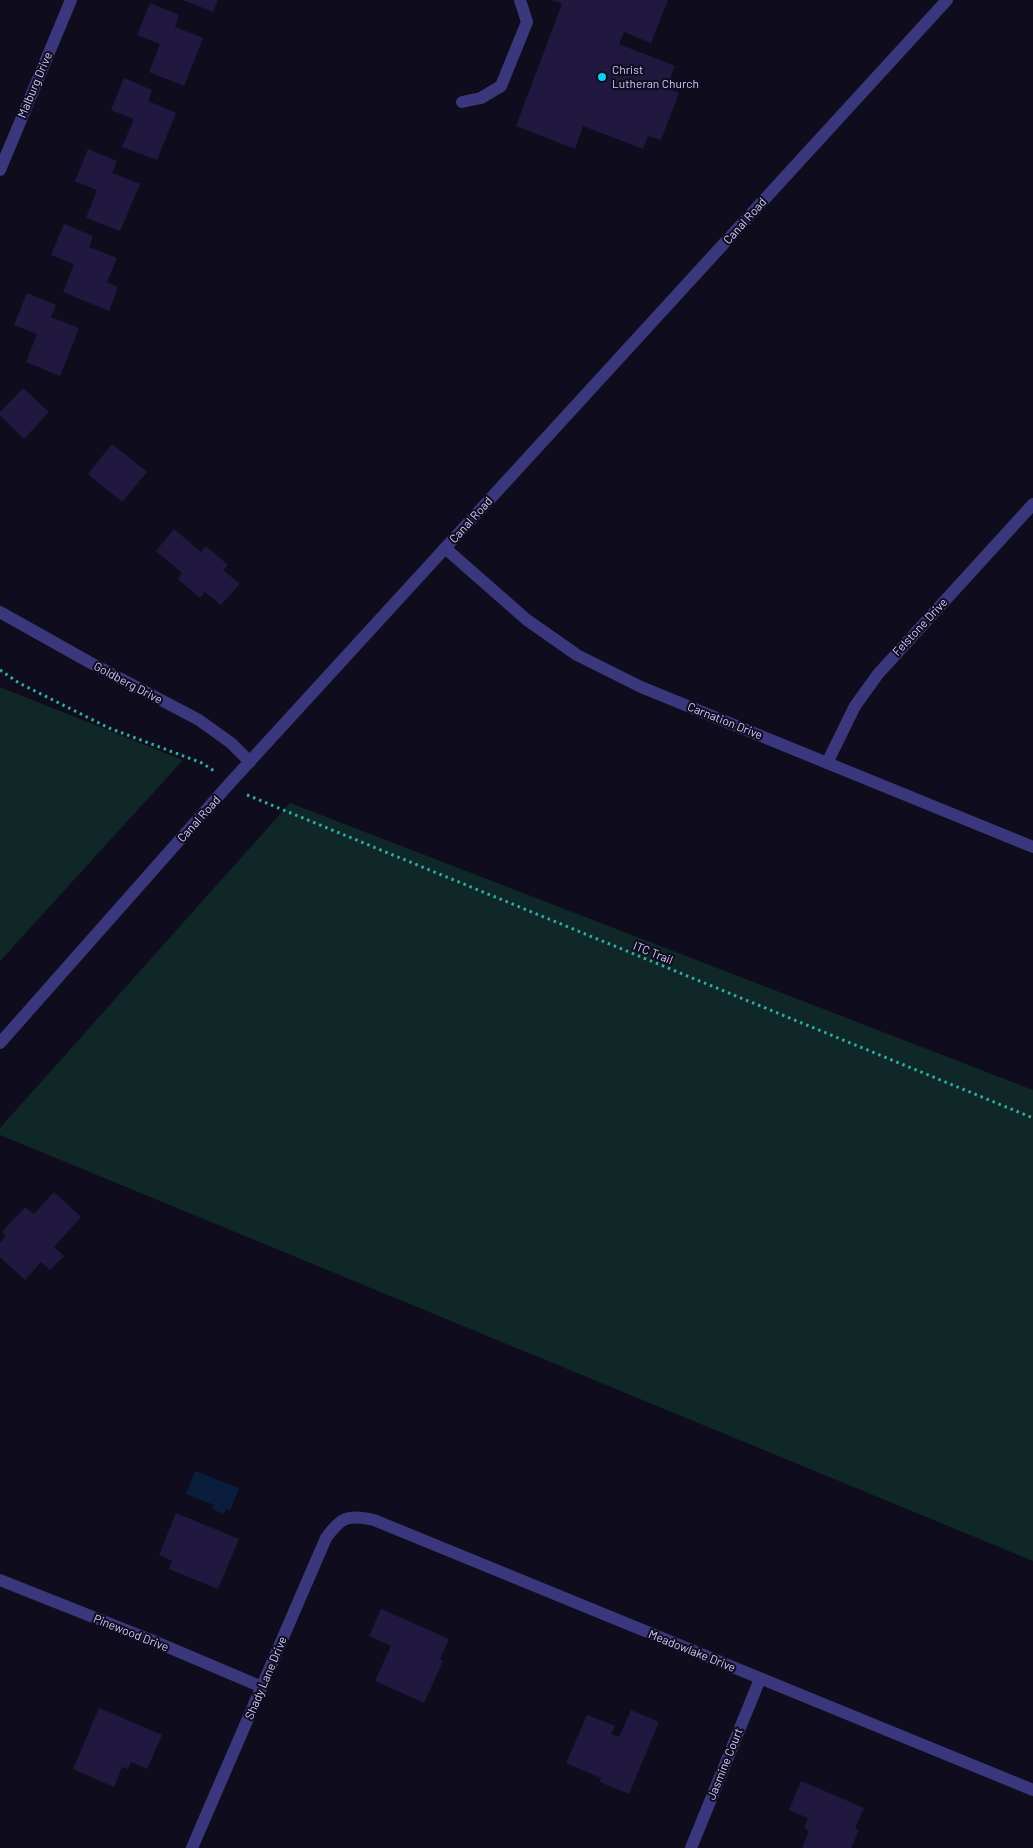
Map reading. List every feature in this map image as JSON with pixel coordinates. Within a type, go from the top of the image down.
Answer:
[{"type":"street","name":"Malburg Drive","points":[[0,170],[71,0]]},
{"type":"street","points":[[462,102],[482,98],[501,86],[527,22],[520,0]]},
{"type":"street","name":"Canal Road","points":[[0,1043],[250,762],[947,0]]},
{"type":"street","name":"Felstone Drive","points":[[827,763],[855,706],[878,674],[1033,504]]},
{"type":"street","name":"Carnation Drive","points":[[445,548],[527,620],[577,655],[641,687],[1033,847]]},
{"type":"street","name":"Goldberg Drive","points":[[0,612],[199,720],[231,743],[250,762]]},
{"type":"street","name":"Meadowlake Drive","points":[[349,1517],[374,1520],[1033,1790]]},
{"type":"street","name":"Shady Lane Drive","points":[[192,1848],[326,1538],[336,1524],[349,1517]]},
{"type":"street","name":"Pinewood Drive","points":[[0,1580],[156,1642],[262,1687]]},
{"type":"street","name":"Jasmine Court","points":[[691,1848],[760,1679]]},
{"type":"path","points":[[0,670],[19,683],[109,728],[202,763]]},
{"type":"path","name":"ITC Trail","points":[[251,797],[1033,1118]]},
{"type":"green space","points":[[0,687],[183,760],[0,961]]},
{"type":"green space","points":[[290,803],[1033,1090],[1033,1561],[0,1135],[0,1128]]},
{"type":"water","points":[[195,1471],[239,1488],[230,1511],[226,1509],[224,1514],[212,1509],[214,1505],[186,1494]]},
{"type":"building","points":[[183,0],[218,0],[213,12]]},
{"type":"building","name":"Christ Lutheran Church","points":[[551,0],[668,0],[651,43],[624,32],[619,44],[675,66],[666,88],[679,93],[661,140],[648,136],[643,149],[583,126],[575,149],[516,126],[562,4]]},
{"type":"building","points":[[150,3],[179,15],[175,27],[203,38],[184,86],[149,72],[160,44],[137,35]]},
{"type":"building","points":[[124,78],[152,90],[148,101],[176,113],[157,160],[122,147],[134,119],[111,110]]},
{"type":"building","points":[[88,149],[117,161],[112,173],[140,184],[120,231],[86,218],[97,190],[75,181]]},
{"type":"building","points":[[64,224],[93,236],[89,247],[117,258],[107,282],[118,287],[109,311],[63,292],[74,264],[51,255]]},
{"type":"building","points":[[27,293],[56,305],[51,317],[79,328],[60,376],[26,362],[37,334],[14,325]]},
{"type":"building","points":[[23,388],[49,412],[24,439],[0,415],[0,412]]},
{"type":"building","points":[[112,444],[147,472],[122,502],[88,474]]},
{"type":"building","points":[[174,529],[201,552],[206,546],[228,565],[223,570],[240,584],[221,605],[205,592],[200,598],[178,579],[182,573],[156,551]]},
{"type":"building","points":[[54,1192],[81,1217],[54,1247],[64,1256],[50,1270],[41,1262],[25,1280],[0,1257],[0,1243],[6,1236],[2,1232],[25,1207],[34,1214]]},
{"type":"building","points":[[176,1513],[239,1539],[218,1589],[169,1569],[172,1561],[159,1555]]},
{"type":"building","points":[[381,1609],[449,1639],[440,1659],[443,1661],[424,1703],[375,1681],[391,1646],[369,1636]]},
{"type":"building","points":[[99,1708],[162,1735],[147,1769],[131,1762],[128,1769],[122,1767],[114,1787],[73,1769]]},
{"type":"building","points":[[631,1710],[659,1722],[629,1794],[600,1782],[601,1778],[566,1763],[587,1715],[615,1726],[611,1734],[619,1737]]},
{"type":"building","points":[[801,1781],[864,1808],[855,1828],[859,1830],[851,1848],[802,1848],[809,1831],[804,1828],[808,1818],[789,1810]]},
{"type":"place","name":"Christ Lutheran Church","points":[[602,77]]}]
